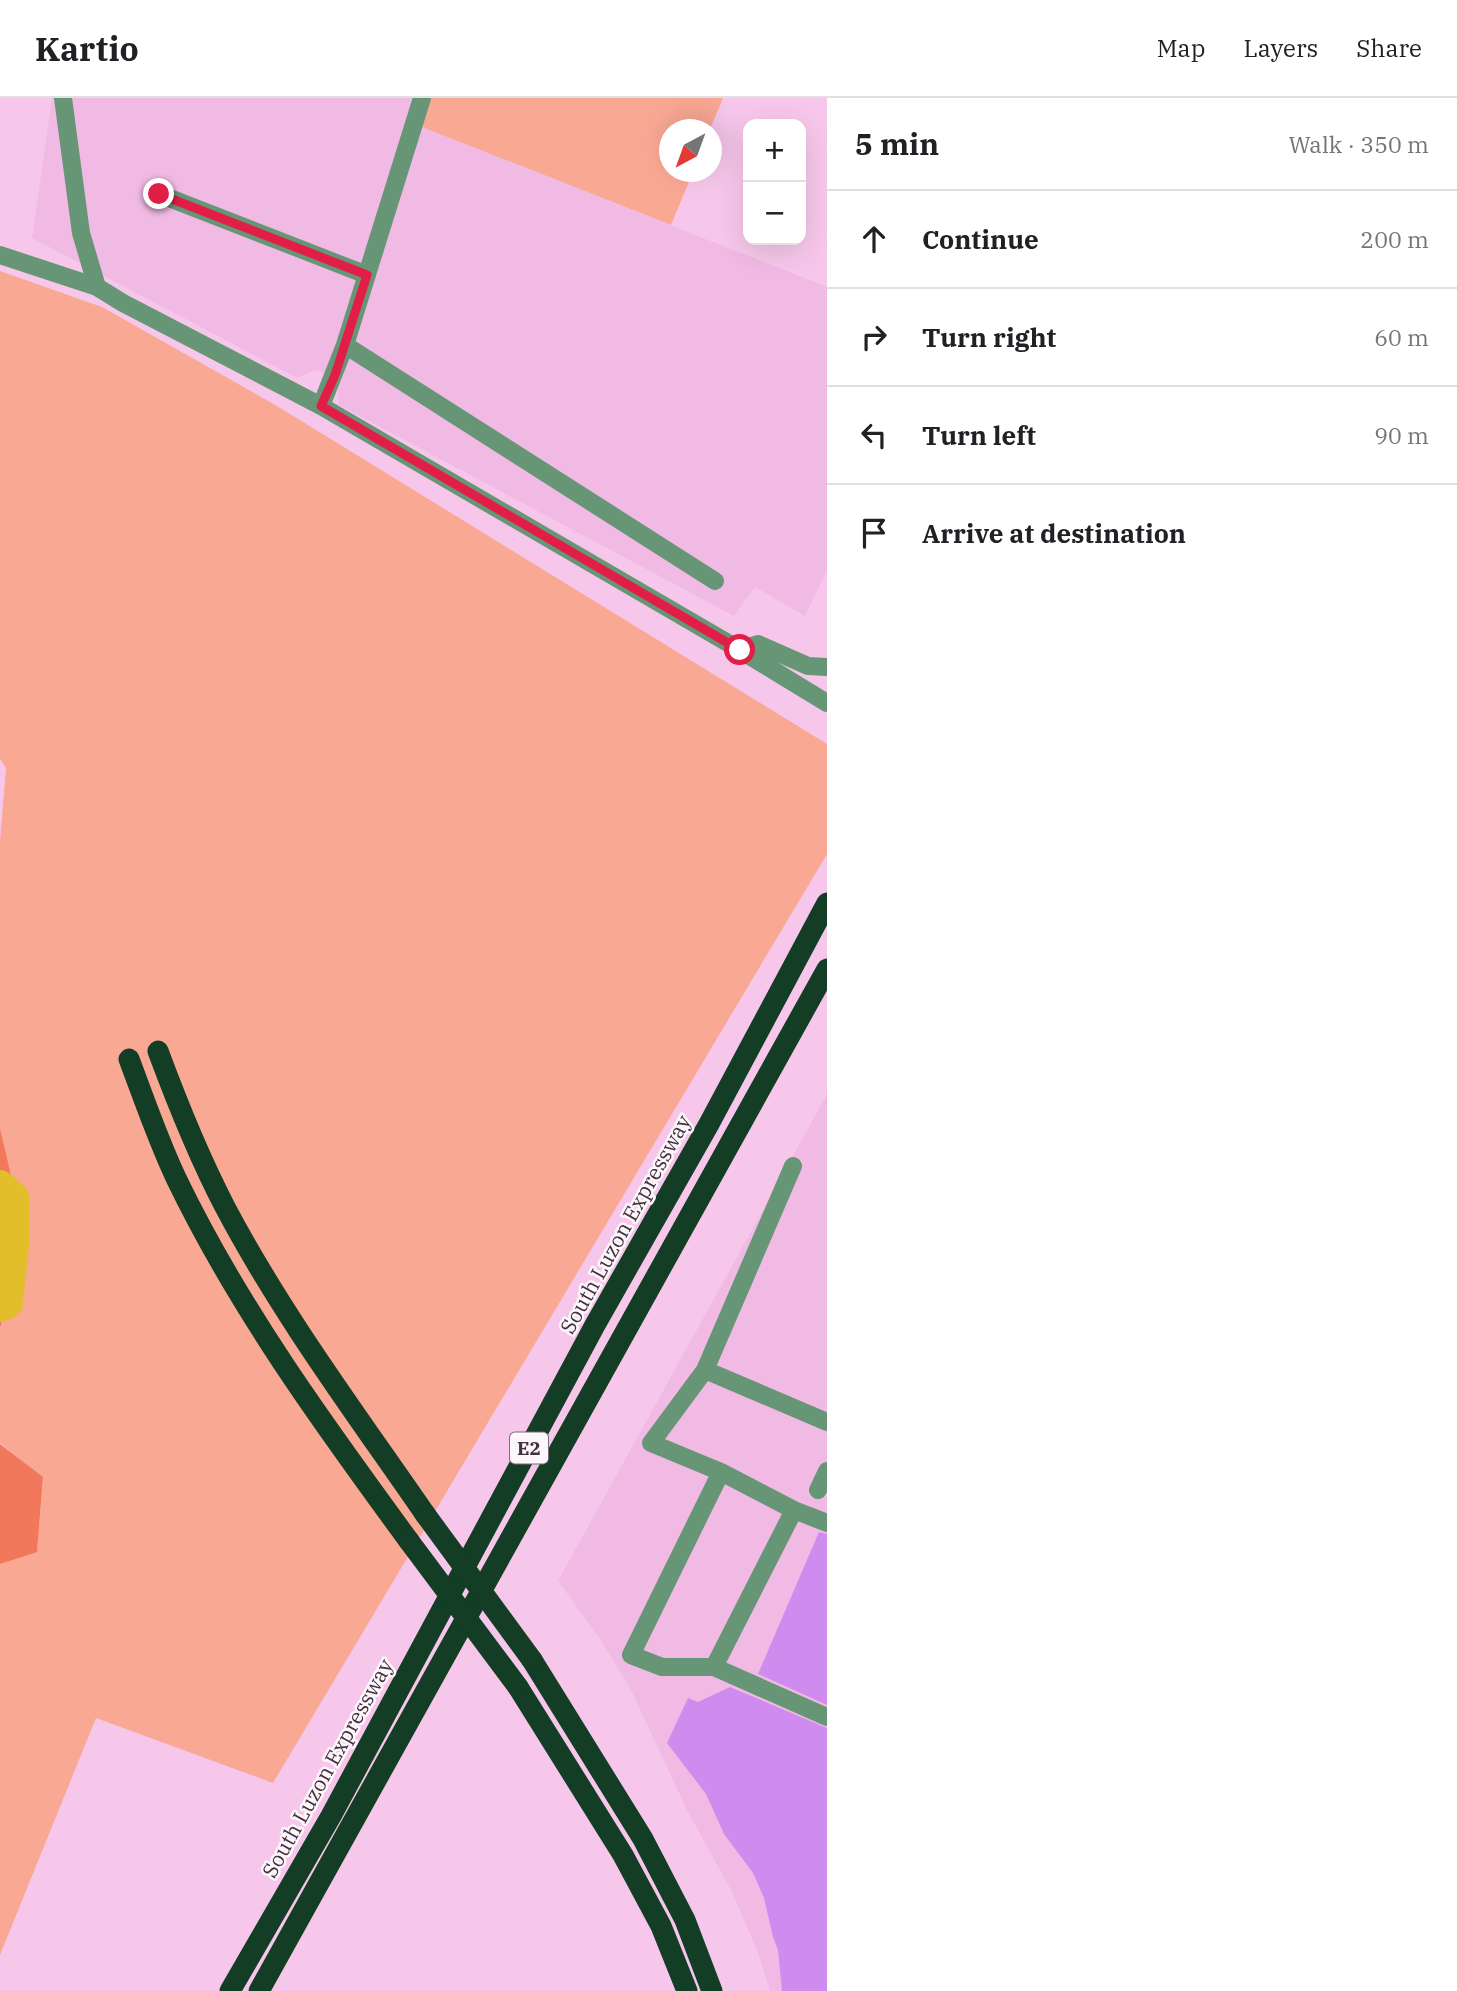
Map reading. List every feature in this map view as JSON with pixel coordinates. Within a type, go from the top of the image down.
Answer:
[{"type":"highway","name":"South Luzon Expressway","points":[[230,1991],[331,1816],[595,1325],[709,1124],[827,903]]},
{"type":"highway","name":"E2","points":[[259,1991],[827,969]]},
{"type":"highway","points":[[158,1051],[197,1152],[226,1209],[281,1302],[425,1514],[532,1660],[643,1839],[685,1920],[712,1991]]},
{"type":"highway","points":[[129,1059],[175,1177],[213,1250],[316,1411],[518,1687],[623,1855],[662,1926],[687,1991]]},
{"type":"street","points":[[63,98],[81,233],[97,287]]},
{"type":"street","points":[[321,406],[345,345],[422,98]]},
{"type":"street","points":[[159,194],[367,275]]},
{"type":"street","points":[[0,255],[97,287],[321,406],[827,703]]},
{"type":"street","points":[[345,345],[715,581]]},
{"type":"street","points":[[740,650],[758,644],[808,666],[827,667]]},
{"type":"street","points":[[793,1166],[705,1370],[651,1443],[721,1472],[794,1510],[827,1523]]},
{"type":"street","points":[[705,1370],[827,1422]]},
{"type":"street","points":[[721,1472],[631,1656],[662,1667],[714,1667],[827,1717]]},
{"type":"street","points":[[818,1490],[827,1472]]},
{"type":"street","points":[[714,1667],[794,1510]]},
{"type":"shaded area","points":[[52,98],[426,98],[417,125],[827,287],[827,570],[805,616],[755,587],[734,616],[339,405],[337,378],[315,370],[297,378],[32,238]]},
{"type":"shaded area","points":[[430,98],[723,98],[714,119],[659,119],[659,182],[689,182],[671,225],[422,127]]},
{"type":"shaded area","points":[[0,271],[102,307],[277,406],[827,744],[827,854],[273,1783],[96,1718],[0,1955],[0,1564],[37,1551],[43,1478],[0,1443],[0,1328],[7,1303],[14,1245],[14,1197],[0,1128],[0,841],[6,768],[0,759]]},
{"type":"shaded area","points":[[827,1094],[827,1991],[770,1991],[758,1953],[732,1892],[687,1810],[630,1688],[598,1636],[558,1581]]},
{"type":"shaded area","points":[[0,1128],[13,1189],[15,1231],[11,1281],[0,1328]]},
{"type":"shaded area","points":[[0,1444],[43,1477],[37,1552],[0,1564]]},
{"type":"building","points":[[819,1532],[827,1534],[827,1705],[758,1674]]},
{"type":"building","points":[[730,1687],[827,1728],[827,1991],[782,1991],[778,1950],[764,1898],[753,1873],[724,1834],[706,1794],[667,1743],[688,1698],[698,1702]]},
{"type":"waterway","points":[[0,1185],[14,1197],[14,1245],[8,1303],[0,1307]]},
{"type":"route","points":[[159,194],[367,275],[335,375],[321,406],[740,650]]}]
